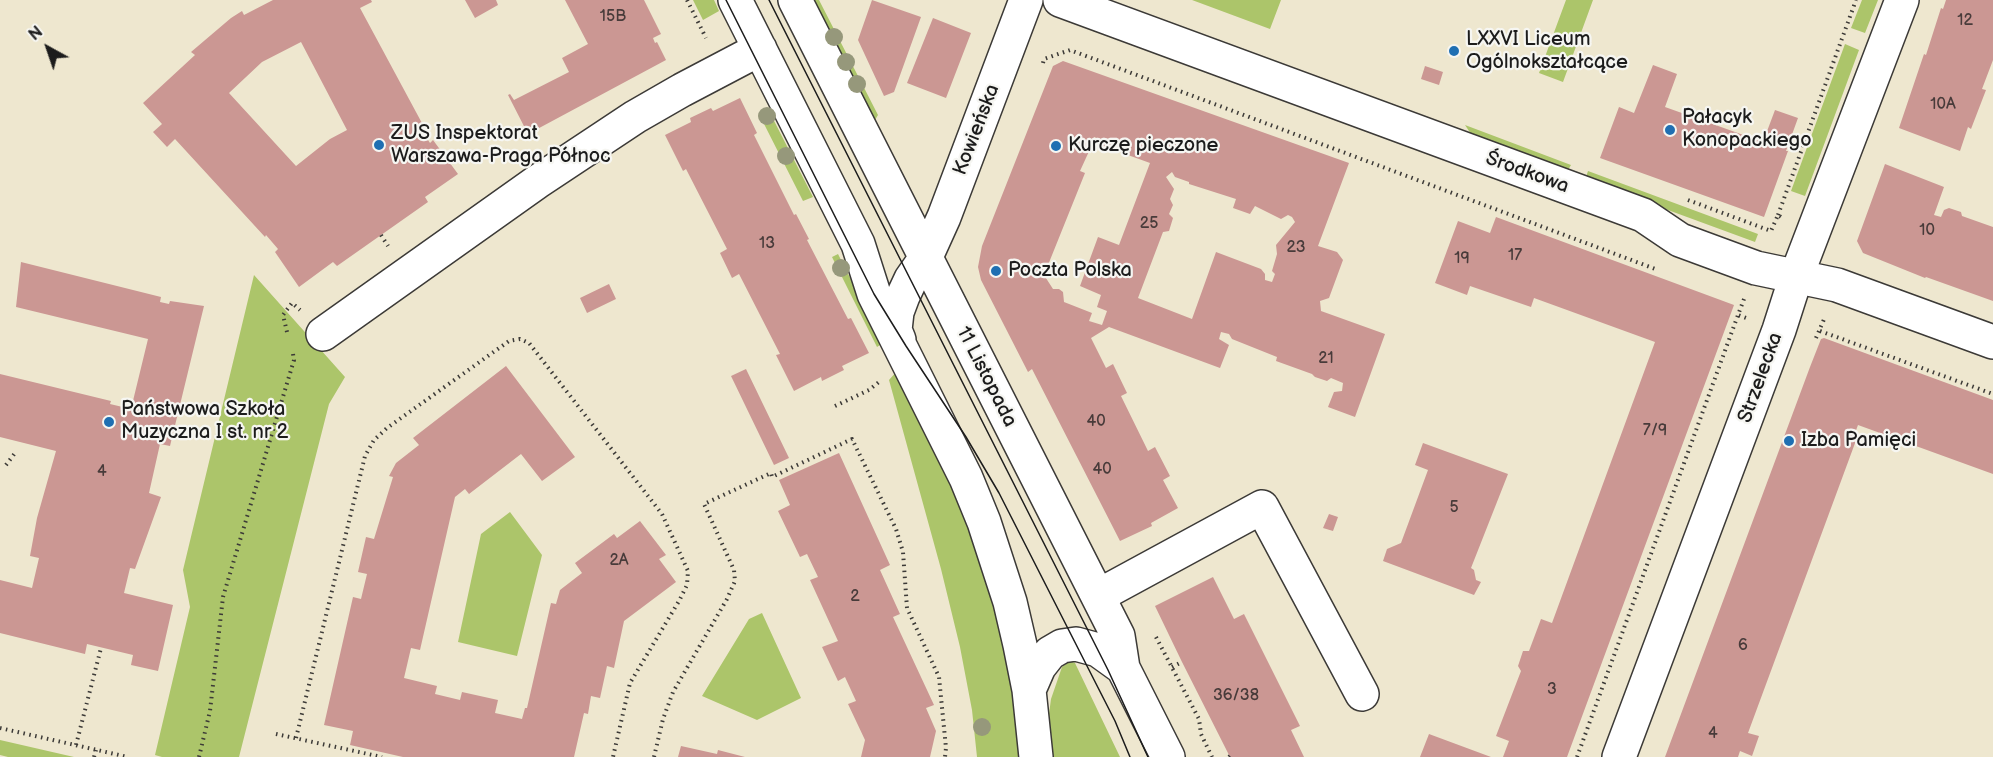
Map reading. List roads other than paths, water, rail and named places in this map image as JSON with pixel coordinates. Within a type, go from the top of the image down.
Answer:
[{"type":"street","points":[[735,0],[858,244],[874,294],[966,478],[984,522],[1010,602],[1029,690],[1036,757]]},
{"type":"street","name":"11 Listopada","points":[[795,0],[1118,636],[1123,668],[1168,757]]},
{"type":"street","name":"Kowieńska","points":[[901,348],[895,330],[897,312],[911,279],[925,259],[944,217],[1026,0]]},
{"type":"street","name":"Środkowa","points":[[1060,0],[1643,215],[1680,240],[1756,268],[1837,285],[1993,342]]},
{"type":"street","name":"Strzelecka","points":[[1618,757],[1779,330],[1796,277],[1902,0]]},
{"type":"street","points":[[314,324],[635,117],[760,49]]},
{"type":"street","points":[[858,244],[883,264],[894,267],[905,267],[925,259]]},
{"type":"street","points":[[1098,596],[1262,507],[1362,694]]},
{"type":"street","points":[[1029,690],[1039,667],[1050,652],[1062,646],[1076,644],[1098,650],[1123,668]]},
{"type":"street","points":[[1140,757],[1147,733],[1148,717]]},
{"type":"tram line","points":[[726,0],[874,294],[966,437],[999,493],[1115,721],[1130,757]]},
{"type":"tram line","points":[[769,0],[1108,670],[1148,757]]},
{"type":"place","name":"LXXVI Liceum Ogólnokształcące","points":[[1454,51]]},
{"type":"place","name":"Pałacyk Konopackiego","points":[[1670,130]]},
{"type":"place","name":"ZUS Inspektorat Warszawa-Praga Północ","points":[[379,145]]},
{"type":"place","name":"Kurczę pieczone","points":[[1056,146]]},
{"type":"place","name":"Poczta Polska","points":[[996,271]]},
{"type":"place","name":"Państwowa Szkoła Muzyczna I st. nr 2","points":[[109,422]]},
{"type":"place","name":"Izba Pamięci","points":[[1789,441]]}]
